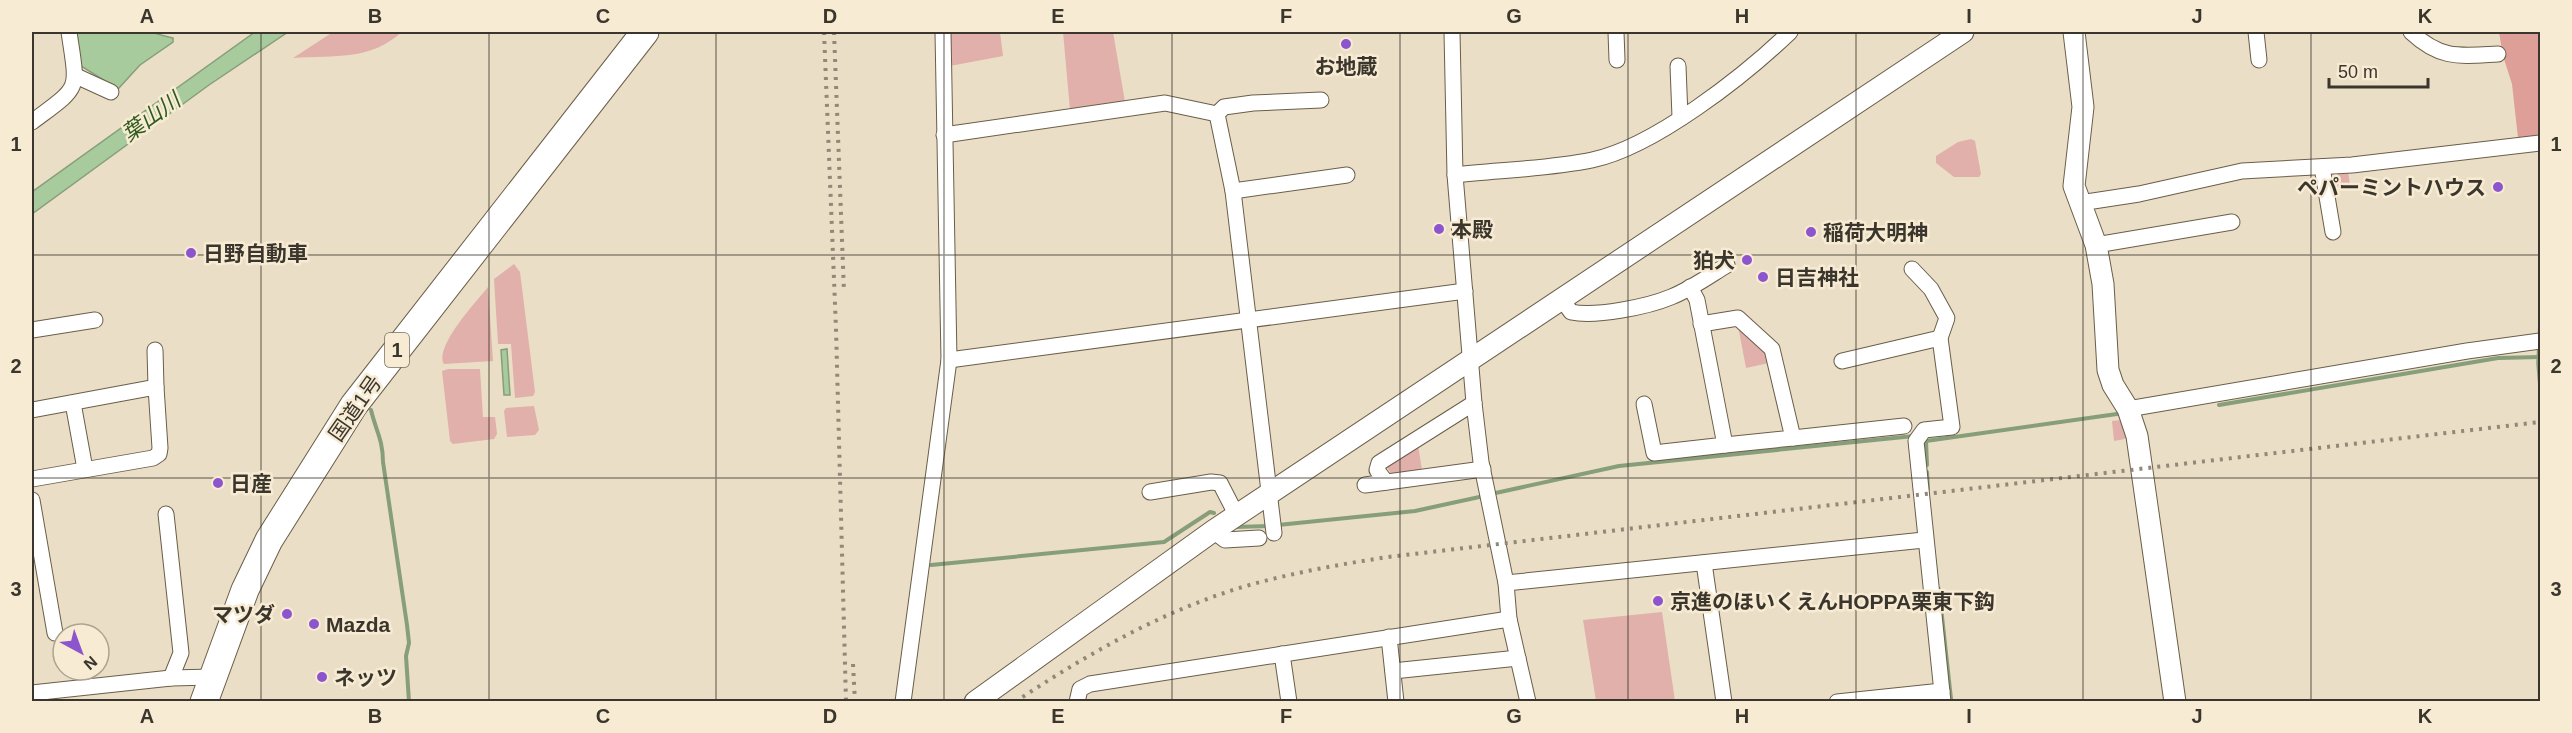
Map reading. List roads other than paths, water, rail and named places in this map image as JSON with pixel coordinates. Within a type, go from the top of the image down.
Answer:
[{"type":"highway","name":"国道1号","points":[[194,688],[230,586],[270,506],[304,449],[342,395],[624,32]]},
{"type":"highway","name":"国道1号","points":[[194,688],[269,540],[354,405],[645,32]]},
{"type":"street","points":[[32,122],[68,95],[74,87],[76,76],[69,32]]},
{"type":"street","points":[[903,702],[949,360],[943,32]]},
{"type":"street","points":[[1452,32],[1455,175],[1474,403],[1483,469],[1506,583],[1509,619],[1528,702]]},
{"type":"street","points":[[1616,32],[1617,60]]},
{"type":"street","points":[[1455,175],[1592,160],[1646,140],[1762,57],[1790,32]]},
{"type":"street","points":[[975,702],[1213,531],[1963,32]]},
{"type":"street","points":[[2074,32],[2084,107],[2074,186],[2096,245],[2103,284],[2108,370],[2113,385],[2128,409],[2137,436],[2175,702]]},
{"type":"street","points":[[2256,32],[2259,60]]},
{"type":"street","points":[[2411,32],[2420,40],[2452,57],[2498,54]]},
{"type":"street","points":[[1678,66],[1680,117]]},
{"type":"street","points":[[76,76],[111,92]]},
{"type":"street","points":[[1217,114],[1224,107],[1244,104],[1321,100]]},
{"type":"street","points":[[944,135],[1165,103],[1217,114]]},
{"type":"street","points":[[1213,531],[1225,540],[1269,531],[1270,494],[1233,191],[1217,114]]},
{"type":"street","points":[[2080,202],[2139,194],[2220,174],[2322,167],[2541,143]]},
{"type":"street","points":[[2322,167],[2333,232]]},
{"type":"street","points":[[1233,191],[1347,175]]},
{"type":"street","points":[[2096,245],[2232,222]]},
{"type":"street","points":[[1561,298],[1571,312],[1584,315],[1670,298],[1727,265]]},
{"type":"street","points":[[1837,702],[1943,696],[1924,540],[1920,436],[1953,427],[1940,338],[1947,318],[1931,289],[1912,268]]},
{"type":"street","points":[[1690,287],[1696,300],[1725,445]]},
{"type":"street","points":[[949,360],[1465,291]]},
{"type":"street","points":[[1701,324],[1738,318],[1772,349],[1793,438]]},
{"type":"street","points":[[32,330],[95,320]]},
{"type":"street","points":[[1842,361],[1940,338]]},
{"type":"street","points":[[2128,409],[2467,351],[2535,342]]},
{"type":"street","points":[[32,479],[159,454],[155,350]]},
{"type":"street","points":[[32,410],[156,387]]},
{"type":"street","points":[[73,403],[85,469]]},
{"type":"street","points":[[1386,482],[1377,470],[1379,463],[1474,403]]},
{"type":"street","points":[[1644,404],[1654,453],[1904,426]]},
{"type":"street","points":[[1365,485],[1483,469]]},
{"type":"street","points":[[1150,492],[1211,482],[1220,483],[1237,516]]},
{"type":"street","points":[[32,500],[38,572],[52,622]]},
{"type":"street","points":[[32,693],[194,688],[181,653],[166,513]]},
{"type":"street","points":[[1506,583],[1924,540]]},
{"type":"street","points":[[1704,563],[1724,702]]},
{"type":"street","points":[[1077,702],[1080,689],[1090,684],[1509,619]]},
{"type":"street","points":[[1389,637],[1396,702]]},
{"type":"street","points":[[1282,654],[1289,702]]},
{"type":"street","points":[[1393,671],[1518,658]]},
{"type":"water","points":[[76,32],[157,32],[157,34],[173,38],[173,42],[140,65],[118,89],[81,66]]},
{"type":"water","name":"葉山川","points":[[255,32],[288,32],[209,85],[32,214],[32,192]]},
{"type":"water","points":[[2540,301],[2540,399],[2537,363]]},
{"type":"water","points":[[507,349],[510,395],[504,395],[501,350]]},
{"type":"waterway","points":[[2219,405],[2498,358],[2540,357]]},
{"type":"waterway","points":[[371,410],[382,448],[407,625],[409,643],[406,656],[409,702]]},
{"type":"waterway","points":[[1927,465],[1926,441],[2117,414]]},
{"type":"waterway","points":[[1491,494],[1619,466],[1914,436]]},
{"type":"waterway","points":[[1927,472],[1928,489]]},
{"type":"waterway","points":[[1278,525],[1415,511],[1484,496]]},
{"type":"waterway","points":[[931,565],[1164,542],[1210,512],[1214,513]]},
{"type":"waterway","points":[[1235,527],[1270,526]]},
{"type":"waterway","points":[[1939,589],[1951,699]]},
{"type":"railway","points":[[824,32],[836,329],[846,702]]},
{"type":"railway","points":[[834,32],[844,292]]},
{"type":"railway","points":[[1015,702],[1100,649],[1159,619],[1253,584],[1337,565],[1388,557],[2540,422]]},
{"type":"railway","points":[[853,664],[855,702]]},
{"type":"place","name":"お地蔵","points":[[1346,44]]},
{"type":"place","name":"ペパーミントハウス","points":[[2498,187]]},
{"type":"place","name":"本殿","points":[[1439,229]]},
{"type":"place","name":"稲荷大明神","points":[[1811,232]]},
{"type":"place","name":"日野自動車","points":[[191,253]]},
{"type":"place","name":"狛犬","points":[[1747,260]]},
{"type":"place","name":"日吉神社","points":[[1763,277]]},
{"type":"place","name":"日産","points":[[218,483]]},
{"type":"place","name":"京進のほいくえんHOPPA栗東下鈎","points":[[1658,601]]},
{"type":"place","name":"マツダ","points":[[287,614]]},
{"type":"place","name":"Mazda","points":[[314,624]]},
{"type":"place","name":"ネッツ","points":[[322,677]]}]
